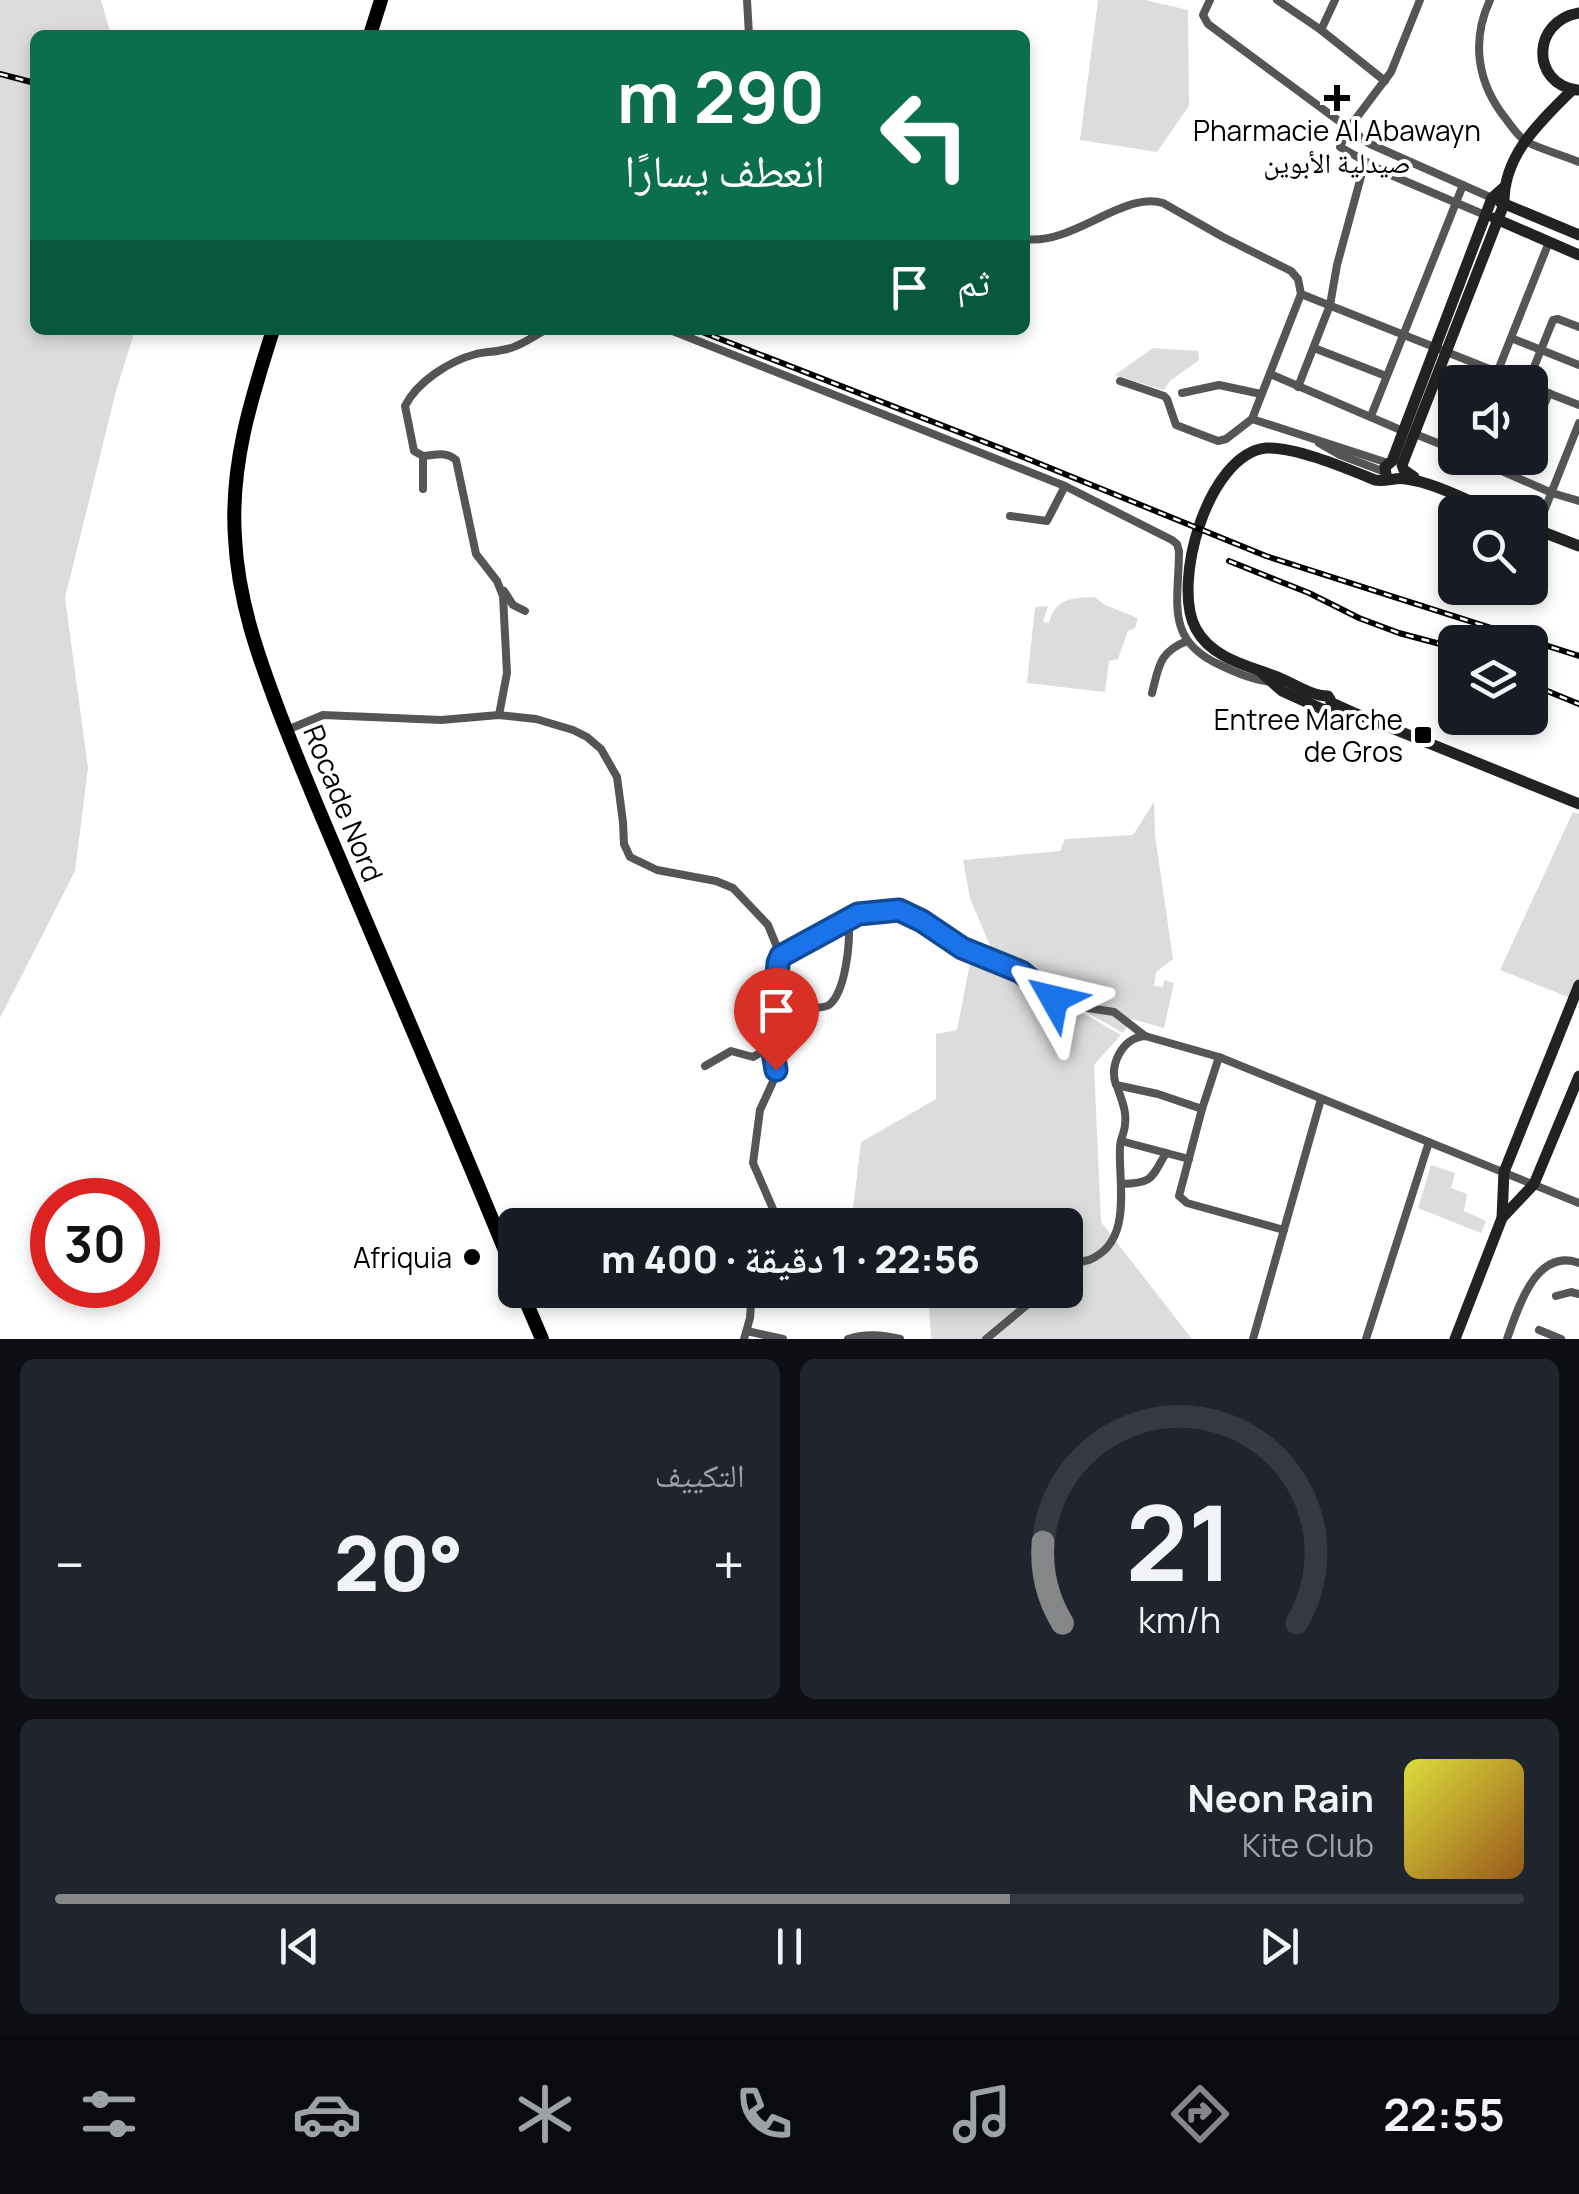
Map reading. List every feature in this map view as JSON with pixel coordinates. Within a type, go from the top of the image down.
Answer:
[{"type":"highway","points":[[371,30],[380,0]]},
{"type":"highway","name":"Rocade Nord","points":[[272,335],[241,439],[235,482],[234,535],[245,613],[287,730],[498,1235]]},
{"type":"highway","points":[[529,1308],[542,1339]]},
{"type":"street","points":[[748,0],[749,30]]},
{"type":"street","points":[[1210,0],[1203,15],[1208,24],[1348,130],[1389,154],[1579,235]]},
{"type":"street","points":[[1277,0],[1385,81]]},
{"type":"street","points":[[1322,30],[1334,0]]},
{"type":"street","points":[[1420,0],[1385,81],[1340,146],[1404,181],[1579,254]]},
{"type":"street","points":[[1490,0],[1479,31],[1480,66],[1492,99],[1523,140],[1579,162]]},
{"type":"street","points":[[1325,703],[1214,650],[1195,628],[1189,609],[1188,576],[1194,542],[1212,494],[1228,469],[1249,452],[1265,448],[1294,452],[1375,480],[1394,470],[1523,140],[1575,90],[1560,85],[1548,73],[1542,48],[1554,25],[1579,13]]},
{"type":"street","points":[[1298,387],[1330,305],[1343,238],[1365,162]]},
{"type":"street","points":[[1371,416],[1462,185]]},
{"type":"street","points":[[1030,239],[1070,231],[1129,204],[1154,200],[1291,271],[1298,279],[1301,294],[1252,419],[1226,439],[1218,441],[1176,425],[1168,399],[1120,381]]},
{"type":"street","points":[[1501,365],[1549,242]]},
{"type":"street","points":[[1301,294],[1475,365]]},
{"type":"street","points":[[1534,365],[1553,320],[1579,327]]},
{"type":"street","points":[[525,612],[513,605],[476,554],[456,460],[441,454],[422,456],[414,451],[405,414],[406,401],[453,362],[512,348],[535,335]]},
{"type":"street","points":[[683,335],[1065,486],[1177,544],[1177,617],[1186,641],[1202,657],[1247,677],[1296,686]]},
{"type":"street","points":[[1511,338],[1579,365]]},
{"type":"street","points":[[1314,348],[1386,376]]},
{"type":"street","points":[[1270,374],[1438,443]]},
{"type":"street","points":[[1182,393],[1219,384],[1261,394]]},
{"type":"street","points":[[1549,393],[1579,405]]},
{"type":"street","points":[[1252,419],[1331,443],[1453,495]]},
{"type":"street","points":[[1548,500],[1579,423]]},
{"type":"street","points":[[422,456],[423,490]]},
{"type":"street","points":[[1516,476],[1579,501]]},
{"type":"street","points":[[1010,516],[1047,521],[1065,486]]},
{"type":"street","points":[[1548,534],[1579,546]]},
{"type":"street","points":[[499,714],[506,674],[506,625],[500,586]]},
{"type":"street","points":[[1152,694],[1168,649],[1186,641]]},
{"type":"street","points":[[1259,670],[1282,691],[1352,712],[1579,804]]},
{"type":"street","points":[[287,730],[324,715],[441,720],[499,714],[552,723],[588,737],[601,749],[616,776],[624,844],[630,856],[657,870],[733,888],[768,925],[781,956]]},
{"type":"street","points":[[773,1208],[753,1163],[760,1110],[776,1075],[772,1046],[778,963],[781,956],[858,914],[905,912],[962,948],[1021,972],[1062,1004],[1114,1012],[1145,1036]]},
{"type":"street","points":[[773,1019],[795,1018],[808,1006],[824,1007],[830,1003],[846,971],[848,919]]},
{"type":"street","points":[[1455,1339],[1502,1218],[1504,1172],[1579,985]]},
{"type":"street","points":[[1083,1260],[1099,1254],[1117,1226],[1122,1184],[1120,1141],[1126,1120],[1113,1072],[1126,1044],[1135,1037],[1145,1036],[1219,1057],[1579,1203]]},
{"type":"street","points":[[706,1066],[728,1052],[753,1057],[772,1046]]},
{"type":"street","points":[[1219,1057],[1202,1109],[1181,1200],[1284,1230]]},
{"type":"street","points":[[1502,1218],[1534,1184],[1579,1076]]},
{"type":"street","points":[[1116,1085],[1202,1109]]},
{"type":"street","points":[[1253,1339],[1322,1099]]},
{"type":"street","points":[[1120,1141],[1189,1159]]},
{"type":"street","points":[[1366,1339],[1429,1142]]},
{"type":"street","points":[[1122,1184],[1149,1181],[1166,1153]]},
{"type":"street","points":[[1507,1339],[1537,1273],[1566,1258],[1579,1262]]},
{"type":"street","points":[[1556,1296],[1579,1294]]},
{"type":"street","points":[[750,1308],[746,1335],[783,1339]]},
{"type":"street","points":[[986,1339],[1023,1308]]},
{"type":"street","points":[[1540,1330],[1561,1339]]},
{"type":"street","points":[[848,1339],[879,1334],[900,1339]]},
{"type":"shaded area","points":[[0,0],[101,0],[110,30],[30,30],[30,335],[133,335],[65,598],[88,768],[75,871],[0,1018]]},
{"type":"shaded area","points":[[1098,0],[1145,0],[1188,10],[1189,106],[1157,152],[1080,140]]},
{"type":"shaded area","points":[[1153,348],[1198,351],[1199,360],[1164,390],[1115,375]]},
{"type":"shaded area","points":[[1095,597],[1138,618],[1135,628],[1128,631],[1118,659],[1109,661],[1105,692],[1027,683],[1035,607],[1048,606],[1043,622],[1049,623],[1060,604]]},
{"type":"shaded area","points":[[1154,802],[1173,959],[1156,972],[1154,986],[1163,987],[1164,980],[1174,983],[1164,1028],[1132,1019],[1123,1033],[996,960],[970,898],[963,860],[1060,851],[1065,839],[1133,835]]},
{"type":"shaded area","points":[[1573,812],[1579,814],[1579,979],[1573,999],[1500,970]]},
{"type":"shaded area","points":[[994,962],[1121,1035],[1094,1065],[1101,1222],[1192,1339],[931,1339],[929,1308],[1083,1308],[1083,1208],[853,1208],[861,1142],[936,1099],[936,1034],[957,1030],[970,963]]},
{"type":"shaded area","points":[[1431,1165],[1455,1173],[1451,1188],[1467,1194],[1464,1211],[1486,1221],[1481,1233],[1418,1208]]},
{"type":"railway","points":[[0,74],[30,82]]},
{"type":"railway","points":[[710,335],[1266,556],[1579,656]]},
{"type":"railway","points":[[1229,561],[1359,618],[1438,643]]},
{"type":"railway","points":[[1548,691],[1579,704]]},
{"type":"place","name":"Pharmacie Al Abawayn صيدلية الأبوين","points":[[1337,98]]},
{"type":"place","name":"Entree Marche de Gros","points":[[1423,735]]},
{"type":"place","name":"Afriquia","points":[[472,1257]]},
{"type":"route","points":[[776,1070],[772,1038],[781,956],[858,914],[899,910],[911,914],[962,948],[1021,972],[1054,999]]}]
